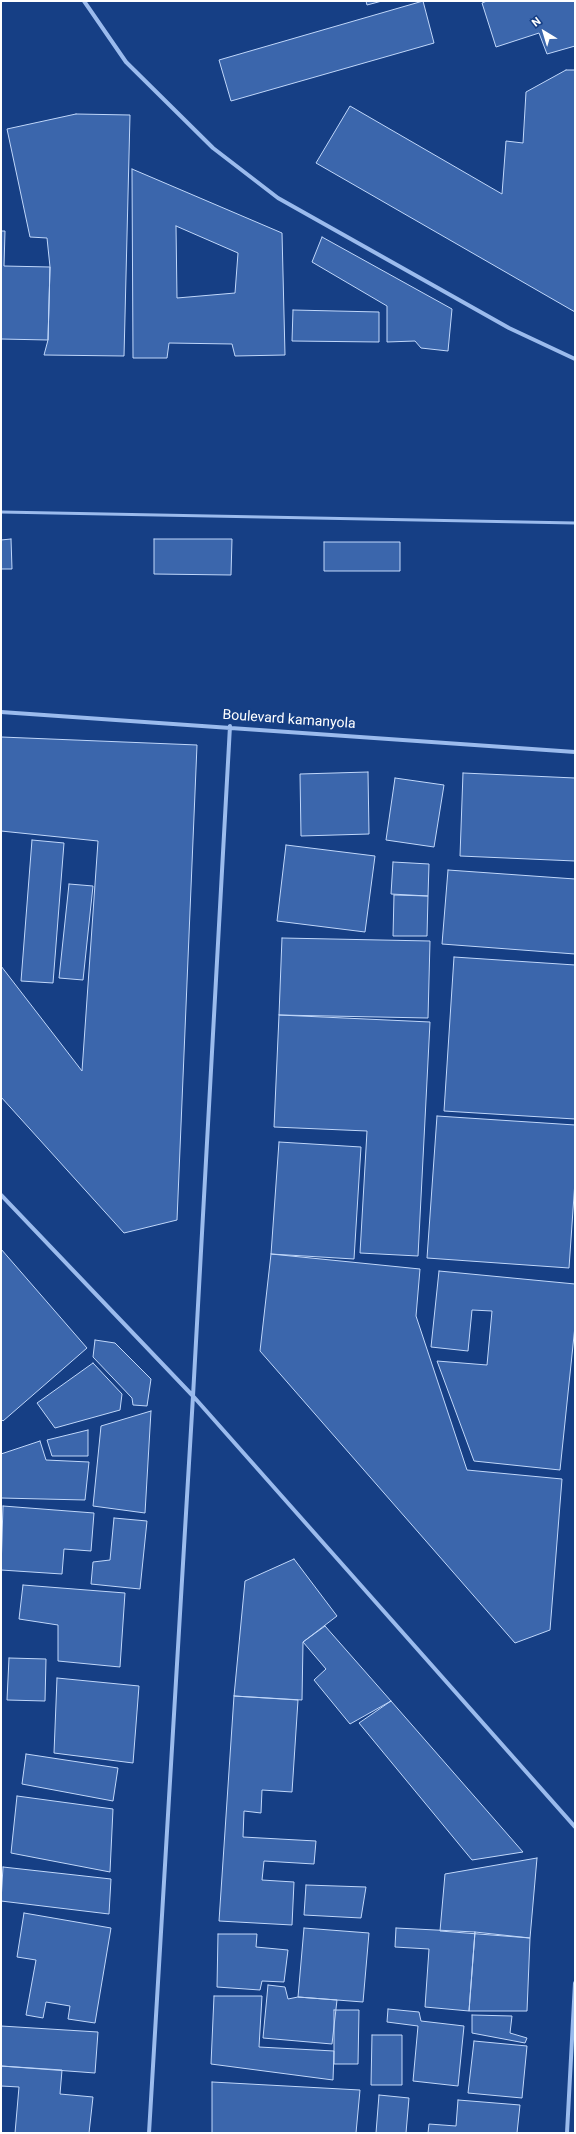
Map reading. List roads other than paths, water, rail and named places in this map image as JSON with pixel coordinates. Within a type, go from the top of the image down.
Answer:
[{"type":"street","points":[[84,1],[126,62],[212,148],[278,198],[509,328],[575,358]]},
{"type":"street","name":"Boulevard kamanyola","points":[[1,712],[230,726],[575,752]]},
{"type":"street","points":[[149,2133],[193,1396],[230,726]]},
{"type":"street","points":[[1,1195],[193,1396],[575,1827]]},
{"type":"street","points":[[567,2133],[575,1983]]},
{"type":"lane","points":[[1,512],[575,523]]}]
